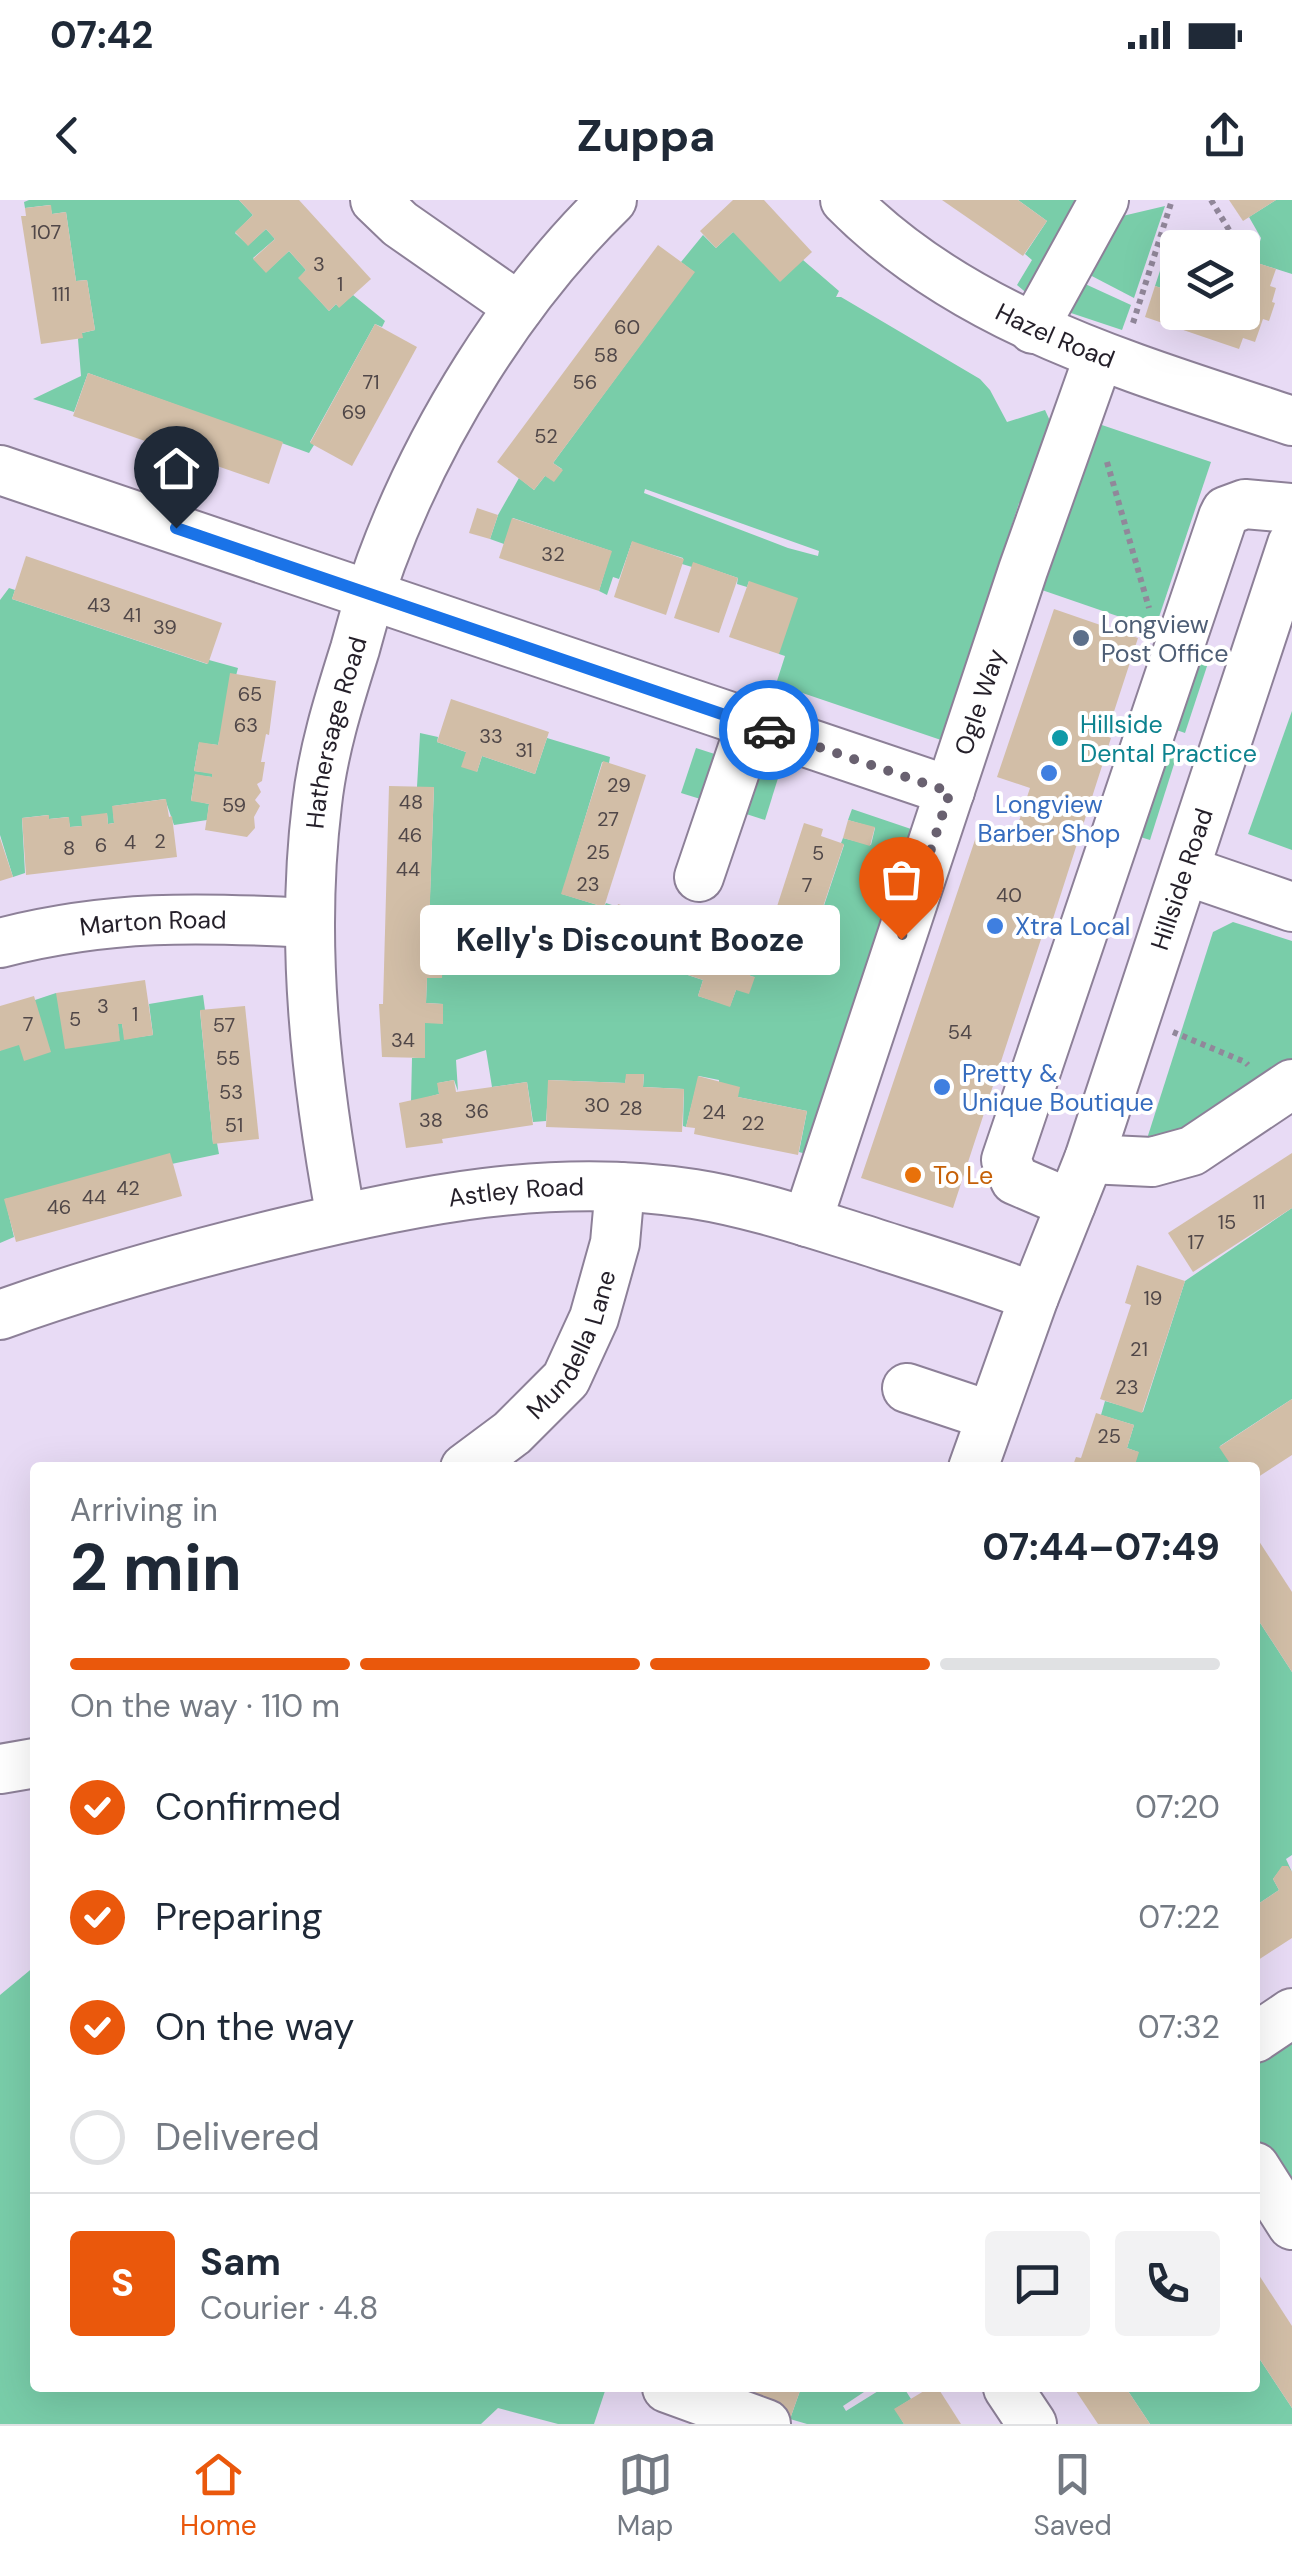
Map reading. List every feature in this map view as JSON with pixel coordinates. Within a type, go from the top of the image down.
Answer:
[{"type":"street","points":[[376,200],[400,224],[520,307]]},
{"type":"street","name":"Hathersage Road","points":[[341,1218],[313,1036],[309,923],[317,803],[332,721],[392,537],[448,420],[520,307],[612,200]]},
{"type":"street","name":"Hazel Road","points":[[845,200],[901,248],[997,310],[1033,328],[1116,341],[1292,421]]},
{"type":"street","points":[[1033,328],[1104,200]]},
{"type":"street","name":"Ogle Way","points":[[807,1222],[950,792],[1116,341]]},
{"type":"street","points":[[0,470],[950,792]]},
{"type":"street","points":[[1070,1204],[1015,1180],[1006,1160],[1223,516],[1245,504],[1292,508]]},
{"type":"street","name":"Hillside Road","points":[[975,1462],[1034,1297],[1090,1159],[1288,571]]},
{"type":"street","points":[[700,877],[751,724]]},
{"type":"street","points":[[1187,871],[1292,906]]},
{"type":"street","name":"Marton Road","points":[[0,943],[72,927],[197,916],[309,923]]},
{"type":"street","points":[[1090,1159],[1152,1162],[1192,1151],[1272,1079]]},
{"type":"street","name":"Astley Road","points":[[0,1315],[142,1267],[341,1218],[435,1198],[521,1187],[620,1187],[708,1196],[807,1222],[1034,1297]]},
{"type":"street","name":"Mundella Lane","points":[[473,1462],[512,1432],[566,1379],[594,1318],[615,1243],[620,1187]]},
{"type":"street","points":[[907,1388],[991,1416]]},
{"type":"street","points":[[0,1768],[30,1764]]},
{"type":"street","points":[[1260,2035],[1292,2013]]},
{"type":"street","points":[[1260,2176],[1292,2225]]},
{"type":"street","points":[[652,2424],[664,2392]]},
{"type":"street","points":[[676,2392],[766,2424]]},
{"type":"street","points":[[1011,2392],[1032,2424]]},
{"type":"path","points":[[1116,341],[1172,200]]},
{"type":"path","points":[[1211,200],[1229,230]]},
{"type":"path","points":[[1106,460],[1149,610]]},
{"type":"path","points":[[1172,1032],[1245,1062],[1272,1079]]},
{"type":"green space","points":[[239,200],[253,215],[235,233],[248,245],[266,229],[275,239],[253,258],[266,272],[289,251],[306,270],[299,278],[329,311],[353,295],[385,321],[382,327],[375,324],[310,442],[314,445],[309,453],[88,373],[74,412],[33,399],[81,376],[78,339],[82,333],[95,330],[87,280],[76,281],[66,212],[52,214],[50,205],[25,208],[24,202]]},
{"type":"green space","points":[[1018,200],[1090,200],[1029,295],[1017,285],[1032,260],[1025,254],[1047,221]]},
{"type":"green space","points":[[1276,200],[1292,200],[1292,274],[1260,264],[1260,230],[1249,217]]},
{"type":"green space","points":[[1165,206],[1134,298],[1086,273],[1114,218]]},
{"type":"green space","points":[[733,232],[803,260],[839,291],[836,297],[980,379],[1007,422],[1045,410],[1051,423],[1025,503],[1019,503],[941,740],[776,684],[785,656],[779,654],[749,581],[747,587],[737,584],[738,578],[694,563],[692,567],[682,564],[683,558],[632,542],[619,579],[613,577],[607,595],[599,591],[611,551],[513,518],[504,544],[490,539],[498,515],[519,478],[534,490],[545,476],[562,469],[553,463],[694,272],[681,262],[703,235],[716,248]],"holes":[[[645,489],[819,551],[818,556],[788,548],[644,493]]]},
{"type":"green space","points":[[1083,283],[1131,305],[1122,330],[1068,312]]},
{"type":"green space","points":[[1096,423],[1211,462],[1155,629],[1039,589]]},
{"type":"green space","points":[[9,588],[15,590],[12,599],[207,664],[209,660],[238,668],[218,745],[199,743],[194,771],[212,773],[212,777],[195,775],[191,800],[209,804],[207,820],[174,825],[165,799],[113,806],[114,823],[108,824],[107,813],[82,826],[70,827],[68,817],[22,818],[25,873],[13,877],[0,835],[0,600]]},
{"type":"green space","points":[[1195,645],[1212,651],[1185,733],[1168,727]]},
{"type":"green space","points":[[1292,711],[1292,850],[1248,834]]},
{"type":"green space","points":[[420,733],[438,737],[437,742],[466,752],[477,772],[482,756],[535,774],[547,738],[610,757],[609,763],[602,762],[562,894],[604,907],[606,903],[618,907],[605,948],[703,980],[698,996],[730,1006],[736,990],[754,977],[750,976],[754,963],[745,960],[747,951],[802,972],[844,845],[843,838],[871,845],[875,828],[848,820],[852,809],[911,829],[912,837],[806,1154],[799,1152],[807,1111],[738,1097],[719,1080],[699,1076],[686,1127],[684,1089],[643,1087],[644,1075],[627,1074],[625,1083],[549,1080],[546,1121],[533,1122],[527,1082],[492,1087],[486,1050],[456,1060],[458,1091],[454,1080],[438,1083],[439,1094],[411,1102],[412,1058],[425,1057],[425,1023],[443,1023],[443,1004],[426,1003],[434,788],[417,787]]},
{"type":"green space","points":[[696,748],[724,757],[710,802],[681,793]]},
{"type":"green space","points":[[1158,752],[1176,758],[1150,840],[1131,834]]},
{"type":"green space","points":[[751,765],[779,775],[765,820],[737,811]]},
{"type":"green space","points":[[1233,922],[1292,941],[1292,1062],[1183,1135],[1145,1145],[1213,932]]},
{"type":"green space","points":[[56,993],[119,1041],[118,1024],[122,1024],[125,1039],[153,1035],[149,1004],[203,995],[205,1010],[200,1011],[213,1143],[217,1143],[219,1154],[5,1199],[14,1237],[0,1243],[0,1051],[35,1000]]},
{"type":"green space","points":[[1292,1208],[1292,1399],[1220,1446],[1230,1462],[1135,1462],[1138,1452],[1127,1448],[1134,1425],[1101,1415],[1105,1401],[1143,1412],[1185,1281]]},
{"type":"green space","points":[[1260,1623],[1292,1672],[1292,1855],[1286,1859],[1292,1872],[1283,1866],[1273,1879],[1279,1890],[1260,1903]]},
{"type":"green space","points":[[30,1970],[30,2392],[605,2392],[594,2424],[558,2424],[498,2408],[481,2424],[0,2424],[0,1995]]},
{"type":"green space","points":[[1292,2032],[1292,2198],[1260,2148],[1260,2052]]},
{"type":"green space","points":[[1260,2360],[1292,2408],[1292,2424],[1150,2424],[1129,2392],[1260,2392]]},
{"type":"green space","points":[[800,2392],[864,2392],[843,2406],[846,2411],[877,2392],[907,2392],[911,2399],[895,2409],[904,2424],[807,2424],[790,2419]]},
{"type":"building","points":[[239,200],[299,200],[371,279],[339,308],[336,304],[329,311],[298,278],[306,270],[289,251],[266,273],[253,259],[275,239],[266,229],[248,246],[235,232],[253,215]]},
{"type":"building","points":[[733,200],[764,200],[812,252],[780,282],[733,232],[716,248],[700,231]]},
{"type":"building","points":[[942,200],[1018,200],[1047,221],[1023,256]]},
{"type":"building","points":[[1229,200],[1276,200],[1243,221]]},
{"type":"building","points":[[51,205],[52,214],[66,212],[76,281],[87,280],[95,330],[82,333],[83,338],[41,344],[21,216],[26,216],[25,208]]},
{"type":"building","points":[[658,245],[695,272],[553,463],[563,470],[554,482],[545,476],[534,490],[497,462]]},
{"type":"building","points":[[1260,264],[1276,269],[1270,286],[1276,288],[1272,302],[1275,303],[1269,321],[1263,319],[1260,328]]},
{"type":"building","points":[[1155,286],[1160,288],[1160,322],[1145,317]]},
{"type":"building","points":[[375,324],[417,347],[352,466],[310,443]]},
{"type":"building","points":[[1183,330],[1259,330],[1255,342],[1243,338],[1239,349]]},
{"type":"building","points":[[88,373],[283,442],[269,484],[73,416]]},
{"type":"building","points":[[477,508],[498,515],[490,539],[469,533]]},
{"type":"building","points":[[512,518],[612,551],[599,591],[499,558]]},
{"type":"building","points":[[632,541],[684,559],[666,615],[614,597]]},
{"type":"building","points":[[26,556],[222,623],[208,664],[12,599]]},
{"type":"building","points":[[693,562],[738,578],[719,633],[674,618]]},
{"type":"building","points":[[749,581],[798,598],[779,654],[729,637]]},
{"type":"building","points":[[1054,609],[1138,638],[1106,736],[1111,738],[1050,928],[1045,927],[953,1208],[861,1178],[979,828],[1013,839],[1030,788],[997,777]]},
{"type":"building","points":[[230,673],[276,681],[261,762],[265,762],[262,781],[257,784],[261,792],[255,800],[260,806],[254,817],[255,828],[247,837],[205,830],[209,804],[191,801],[195,774],[212,777],[194,771],[199,742],[218,745]]},
{"type":"building","points":[[451,699],[549,732],[535,774],[482,756],[477,772],[461,767],[466,752],[437,742]]},
{"type":"building","points":[[603,761],[646,775],[604,907],[561,894]]},
{"type":"building","points":[[389,786],[434,787],[428,958],[443,958],[442,978],[427,978],[426,1003],[443,1004],[443,1024],[425,1023],[425,1058],[382,1057],[379,1004],[383,1004]]},
{"type":"building","points":[[166,799],[177,857],[26,875],[22,818],[69,817],[70,827],[82,826],[81,816],[107,813],[108,824],[114,823],[112,806]]},
{"type":"building","points":[[848,820],[875,827],[870,846],[843,838]]},
{"type":"building","points":[[804,823],[823,829],[821,836],[844,844],[801,973],[760,959]]},
{"type":"building","points":[[0,838],[13,877],[0,881]]},
{"type":"building","points":[[618,904],[748,948],[745,960],[754,963],[750,976],[755,977],[749,994],[736,990],[730,1007],[698,996],[703,980],[604,947]]},
{"type":"building","points":[[145,980],[153,1035],[124,1040],[122,1024],[118,1024],[120,1041],[65,1049],[56,993]]},
{"type":"building","points":[[34,996],[51,1052],[24,1061],[19,1045],[0,1051],[0,1006]]},
{"type":"building","points":[[245,1006],[259,1139],[213,1144],[200,1010]]},
{"type":"building","points":[[626,1074],[644,1074],[643,1087],[684,1089],[682,1132],[546,1127],[548,1080],[625,1083]]},
{"type":"building","points":[[698,1076],[740,1087],[738,1097],[807,1111],[798,1155],[694,1134],[695,1128],[686,1127]]},
{"type":"building","points":[[454,1080],[456,1092],[527,1082],[533,1125],[406,1148],[399,1103],[439,1094],[437,1083]]},
{"type":"building","points":[[170,1153],[182,1196],[16,1242],[4,1199]]},
{"type":"building","points":[[1292,1153],[1292,1208],[1193,1272],[1168,1233]]},
{"type":"building","points":[[1137,1265],[1185,1281],[1142,1413],[1100,1399],[1131,1305],[1125,1303]]},
{"type":"building","points":[[1292,1399],[1292,1455],[1260,1476],[1260,1462],[1229,1462],[1219,1447]]},
{"type":"building","points":[[1096,1413],[1134,1425],[1127,1448],[1139,1452],[1136,1462],[1074,1462],[1076,1457],[1081,1458]]},
{"type":"building","points":[[1260,1543],[1292,1592],[1292,1672],[1260,1623]]},
{"type":"building","points":[[1282,1866],[1288,1866],[1292,1872],[1292,1938],[1260,1959],[1260,1903],[1279,1890],[1273,1879]]},
{"type":"building","points":[[1260,2277],[1292,2326],[1292,2408],[1260,2360]]},
{"type":"building","points":[[736,2392],[800,2392],[790,2419],[733,2399]]},
{"type":"building","points":[[922,2392],[941,2392],[961,2424],[904,2424],[894,2409]]},
{"type":"building","points":[[1077,2392],[1129,2392],[1150,2424],[1098,2424]]},
{"type":"way so far","points":[[769,730],[950,792],[901,939]]},
{"type":"place","name":"Longview Post Office","points":[[1081,638]]},
{"type":"place","name":"Hillside Dental Practice","points":[[1060,738]]},
{"type":"place","name":"Longview Barber Shop","points":[[1049,773]]},
{"type":"place","name":"Xtra Local","points":[[995,926]]},
{"type":"place","name":"Kelly's Discount Booze","points":[[901,939]]},
{"type":"place","name":"Pretty & Unique Boutique","points":[[942,1087]]},
{"type":"place","name":"To Le","points":[[913,1175]]},
{"type":"route","points":[[176,528],[769,730]]}]
